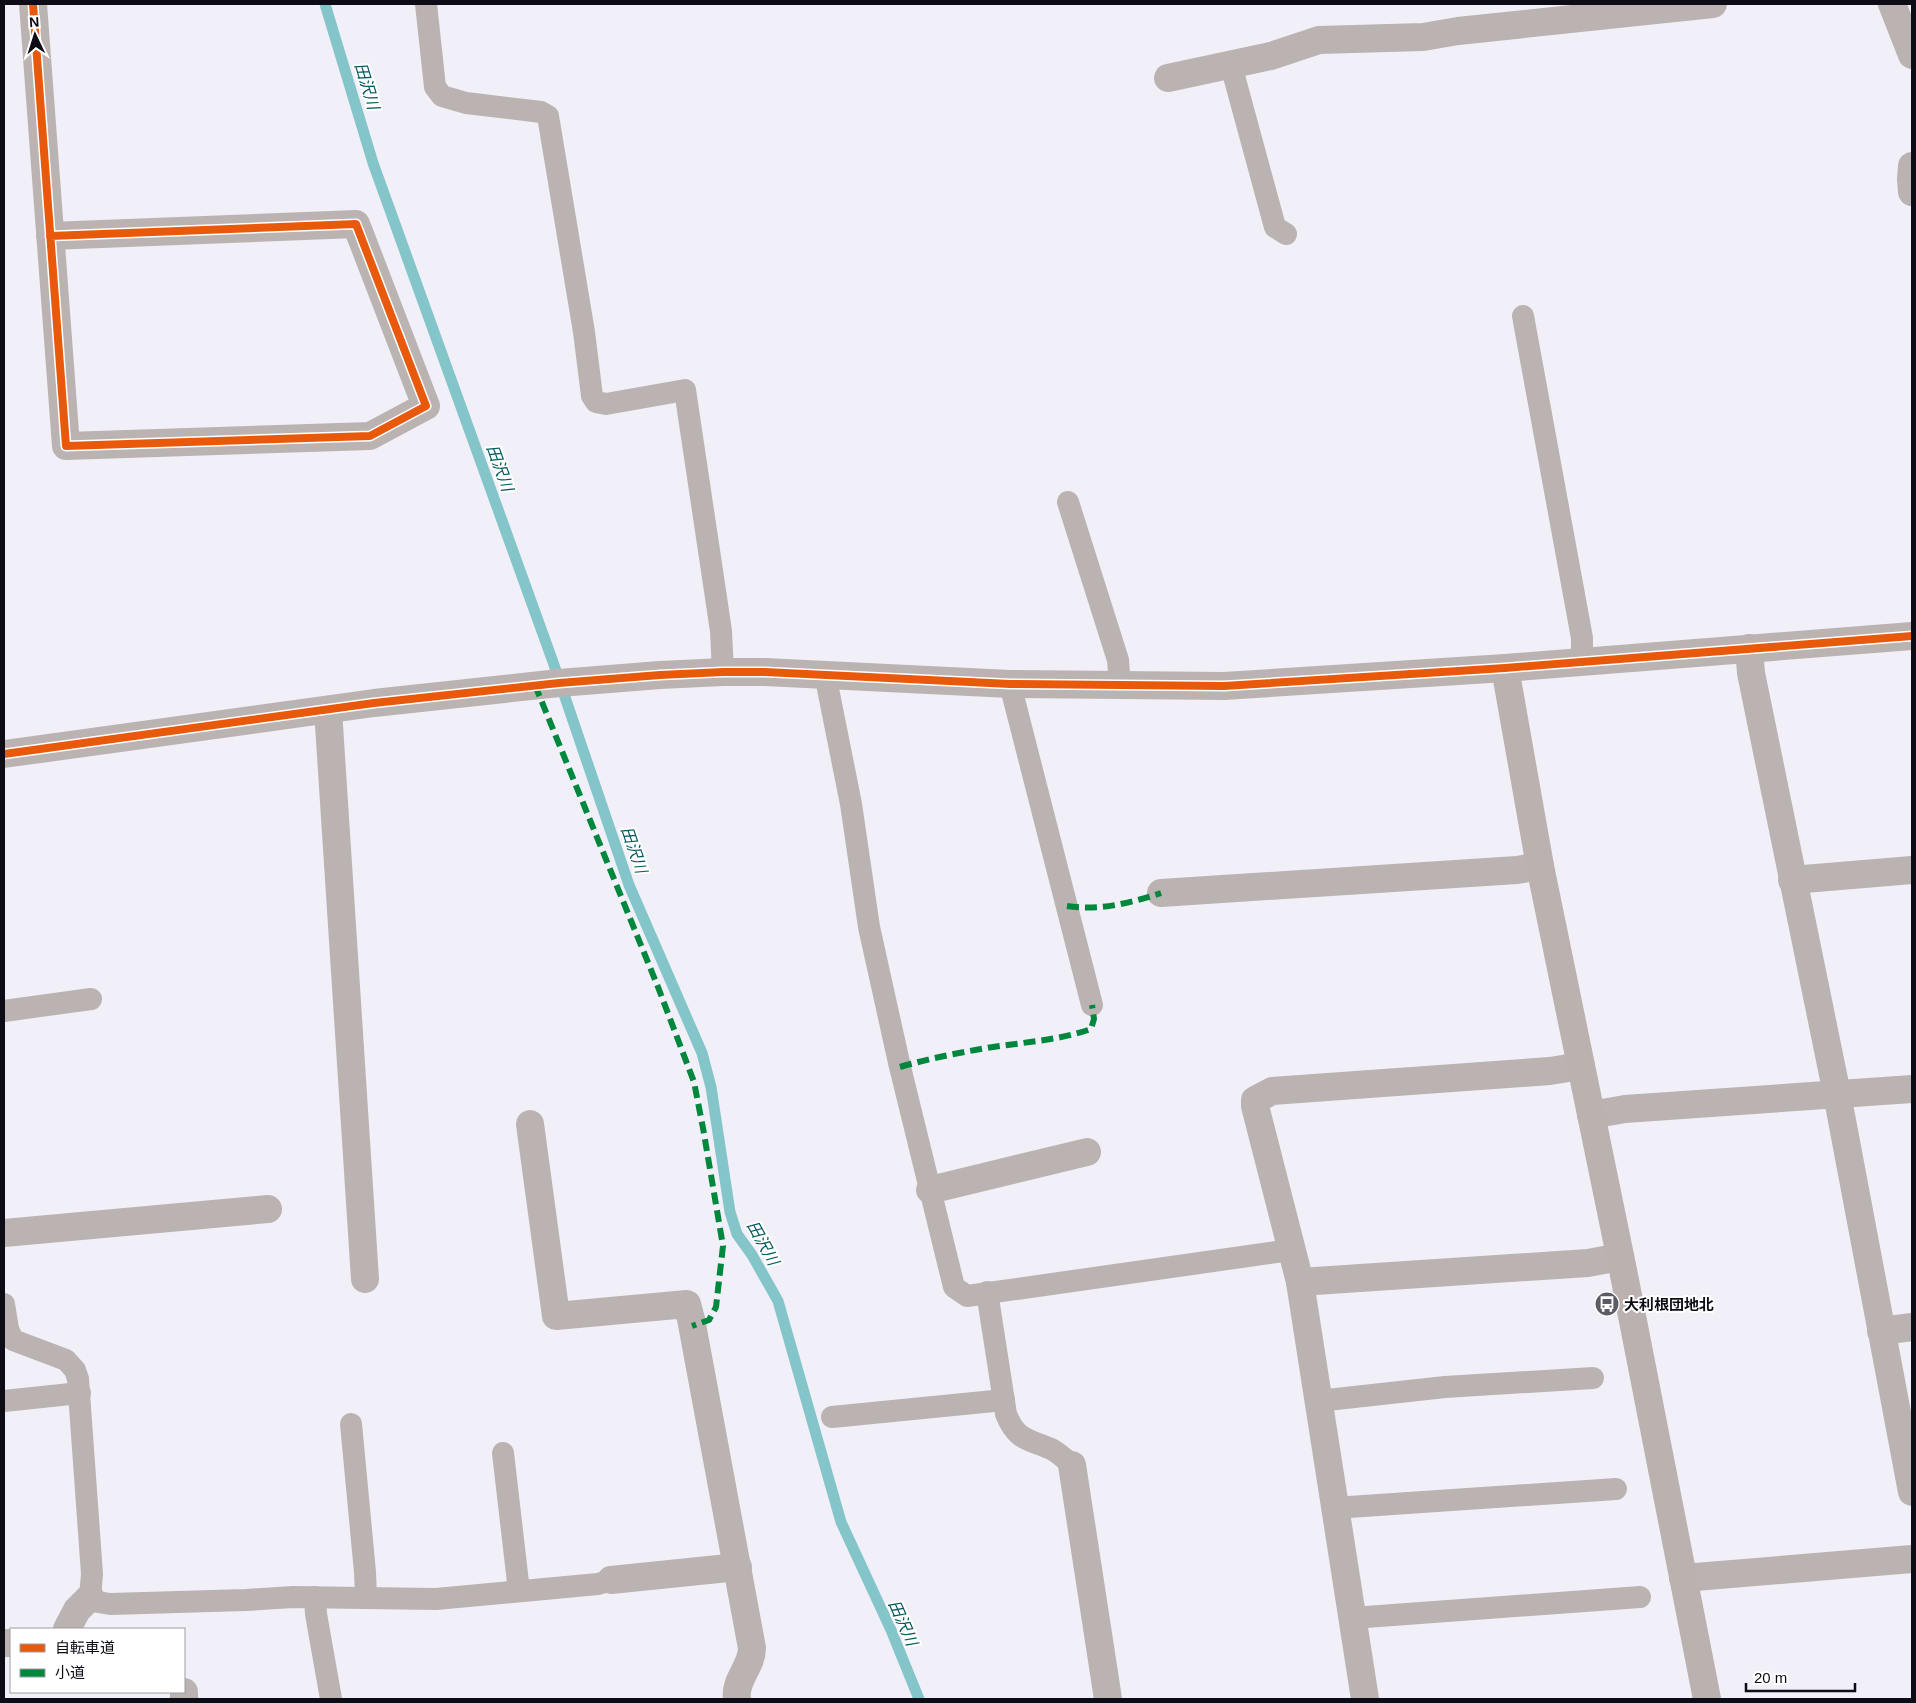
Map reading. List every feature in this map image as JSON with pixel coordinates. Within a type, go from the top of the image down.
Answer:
[{"type":"street","points":[[34,4],[50,236],[66,446],[370,436],[426,406],[356,224],[50,236]]},
{"type":"street","points":[[1168,78],[1271,56],[1319,40],[1423,37],[1458,31],[1713,4]]},
{"type":"street","points":[[1892,4],[1912,55]]},
{"type":"street","points":[[1912,166],[1910,179],[1912,192]]},
{"type":"street","points":[[4,754],[374,703],[559,683],[723,672],[1010,684],[1224,686],[1505,668],[1912,636]]},
{"type":"street","points":[[1749,648],[1751,673],[1836,1094],[1912,1492]]},
{"type":"street","points":[[1505,668],[1540,866],[1620,1256],[1707,1699]]},
{"type":"street","points":[[328,710],[365,1279]]},
{"type":"street","points":[[1161,893],[1517,870],[1540,866]]},
{"type":"street","points":[[1792,880],[1912,870]]},
{"type":"street","points":[[1365,1699],[1300,1282],[1255,1100],[1272,1091],[1550,1071],[1580,1066]]},
{"type":"street","points":[[1591,1115],[1625,1109],[1912,1089]]},
{"type":"street","points":[[530,1124],[556,1316],[687,1304],[738,1567],[752,1655],[738,1684],[737,1699]]},
{"type":"street","points":[[930,1190],[1087,1152]]},
{"type":"street","points":[[4,1233],[268,1209]]},
{"type":"street","points":[[1300,1282],[1588,1263],[1620,1256]]},
{"type":"street","points":[[1881,1331],[1912,1327]]},
{"type":"street","points":[[1072,1465],[1108,1699]]},
{"type":"street","points":[[1683,1578],[1912,1559]]},
{"type":"street","points":[[611,1580],[738,1567]]},
{"type":"street","points":[[68,1628],[77,1610],[90,1597]]},
{"type":"lane","points":[[426,4],[434,87],[442,96],[466,103],[541,112],[548,116],[584,332],[592,396],[596,402],[606,404],[685,390],[721,631],[723,672]]},
{"type":"lane","points":[[1231,65],[1275,227],[1286,234]]},
{"type":"lane","points":[[1523,316],[1582,638],[1582,662]]},
{"type":"lane","points":[[1068,502],[1118,660],[1120,686]]},
{"type":"lane","points":[[829,675],[828,688],[851,804],[869,927],[900,1067],[954,1287],[967,1296],[1291,1250]]},
{"type":"lane","points":[[1010,684],[1092,1005]]},
{"type":"lane","points":[[4,1011],[91,999]]},
{"type":"lane","points":[[987,1292],[1006,1414],[1011,1426],[1026,1440],[1054,1450],[1072,1465]]},
{"type":"lane","points":[[4,1304],[8,1329],[13,1340],[66,1360],[75,1370],[80,1393],[92,1574],[90,1597],[98,1602],[110,1604],[315,1597],[436,1599],[598,1584],[611,1580]]},
{"type":"lane","points":[[1318,1401],[1445,1388],[1593,1378]]},
{"type":"lane","points":[[4,1401],[80,1393]]},
{"type":"lane","points":[[832,1416],[1004,1400]]},
{"type":"lane","points":[[350,1424],[366,1597]]},
{"type":"lane","points":[[503,1453],[519,1592]]},
{"type":"lane","points":[[1334,1508],[1616,1490]]},
{"type":"lane","points":[[315,1597],[316,1614],[331,1699]]},
{"type":"lane","points":[[1352,1618],[1640,1597]]},
{"type":"waterway","name":"田沢川","points":[[325,4],[373,163],[553,662],[629,885],[702,1053],[711,1087],[730,1212],[737,1234],[752,1255],[778,1301],[841,1522],[891,1630],[919,1699]]},
{"type":"marked path","points":[[535,685],[658,987],[694,1082],[723,1246],[716,1307],[709,1320],[692,1326]]},
{"type":"marked path","points":[[1067,906],[1103,907],[1161,893]]},
{"type":"marked path","points":[[900,1067],[958,1053],[1079,1033],[1091,1029],[1094,1019],[1092,1005]]},
{"type":"cycle path","points":[[33,4],[66,446],[370,436],[426,406],[356,224],[50,236]]},
{"type":"cycle path","points":[[4,754],[374,703],[559,683],[660,675],[765,672],[1010,684],[1224,686],[1505,668],[1912,636]]},
{"type":"place","name":"大利根団地北","points":[[1607,1304]]}]
